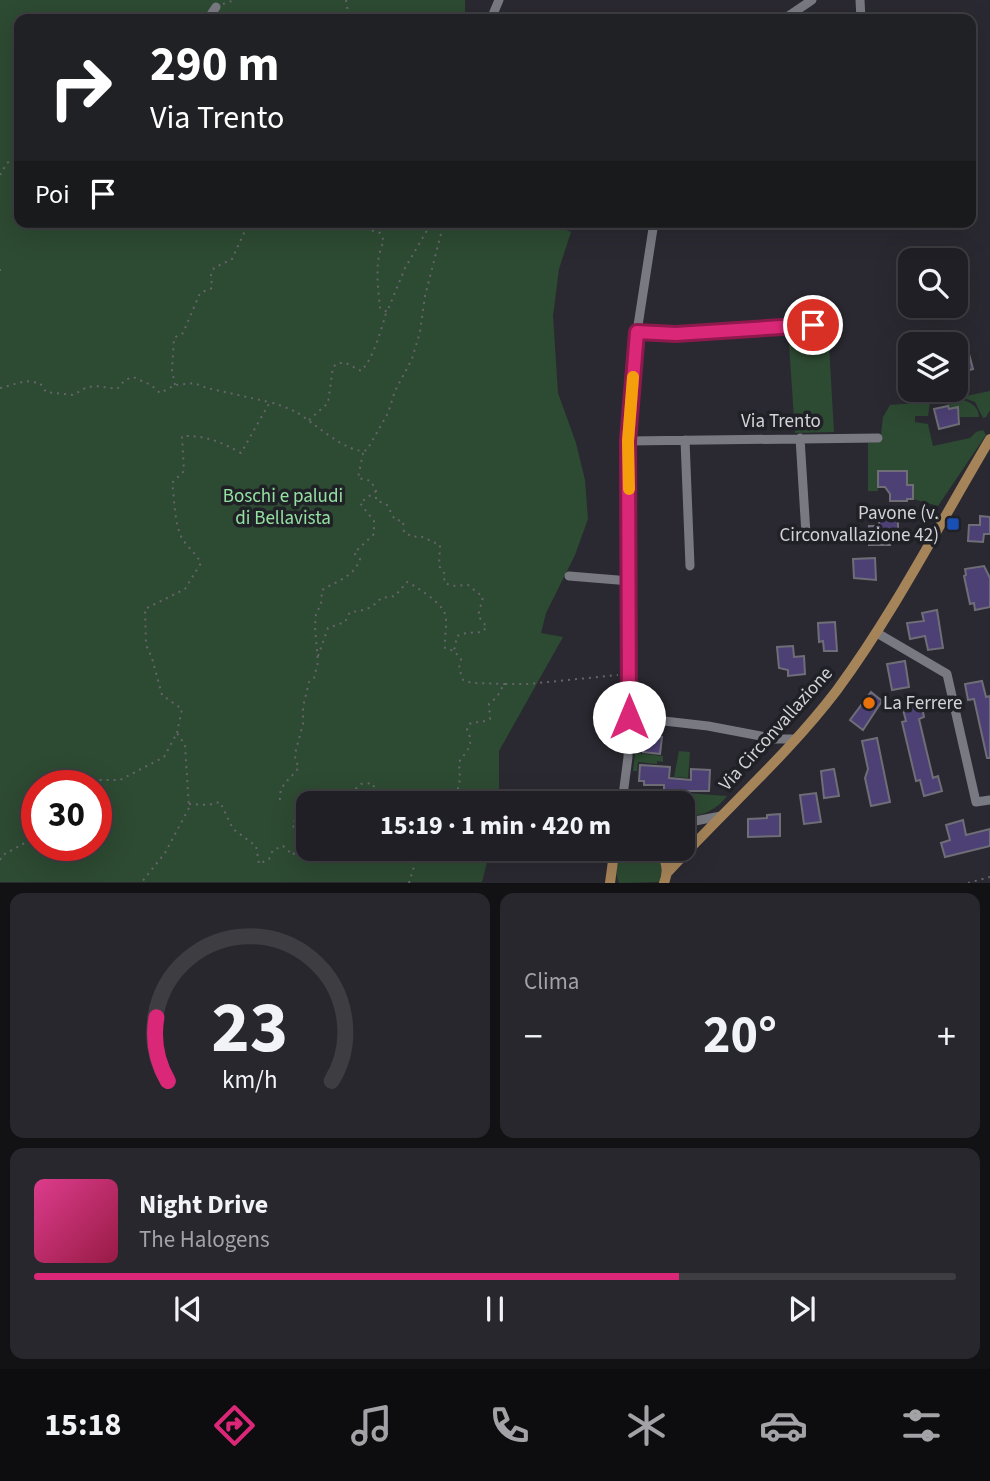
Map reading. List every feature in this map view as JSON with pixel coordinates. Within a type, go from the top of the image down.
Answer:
[{"type":"main road","name":"Via Circonvallazione","points":[[695,842],[836,691],[877,633],[990,439]]},
{"type":"main road","points":[[612,879],[615,861]]},
{"type":"main road","name":"Via Circonvallazione","points":[[665,861],[665,880]]},
{"type":"main road","name":"Via Circonvallazione","points":[[665,880],[680,861]]},
{"type":"street","points":[[791,14],[812,0]]},
{"type":"street","points":[[211,14],[216,7]]},
{"type":"street","points":[[624,791],[629,717],[628,441],[637,332],[653,228]]},
{"type":"street","points":[[637,332],[676,334],[837,324]]},
{"type":"street","points":[[800,438],[806,534]]},
{"type":"street","name":"Via Trento","points":[[628,441],[878,438]]},
{"type":"street","points":[[685,440],[690,566]]},
{"type":"street","points":[[569,576],[630,581]]},
{"type":"street","points":[[877,633],[947,674],[976,803],[990,800]]},
{"type":"street","points":[[629,717],[708,726],[776,739],[794,739]]},
{"type":"street","points":[[695,821],[721,816]]},
{"type":"path","points":[[216,7],[235,0]]},
{"type":"path","points":[[0,176],[7,163],[14,159]]},
{"type":"path","points":[[175,385],[172,370],[174,338],[184,333],[200,293],[212,288],[211,275],[214,268],[232,259],[248,228]]},
{"type":"path","points":[[367,228],[380,233],[384,241],[378,259],[379,298],[380,308],[387,312]]},
{"type":"path","points":[[307,421],[328,402],[333,367],[338,363],[346,363],[361,370],[370,362],[371,349],[378,341],[380,329],[405,268],[428,228]]},
{"type":"path","points":[[442,228],[412,359],[395,391],[388,413],[370,446],[363,452],[358,478],[371,481],[376,491],[376,500],[387,505],[395,520],[403,521],[404,532],[440,545],[439,566],[445,574],[444,582],[451,586],[468,585],[483,597],[478,616],[487,627],[482,632],[457,636],[454,651]]},
{"type":"path","points":[[0,388],[26,381],[40,383],[46,392],[74,395],[87,387],[117,389],[125,380],[133,377],[160,393],[175,385],[194,383],[270,402],[297,412],[307,421],[363,452]]},
{"type":"path","points":[[112,780],[120,780],[164,757],[177,733],[182,709],[162,695],[146,646],[145,609],[185,589],[201,563],[196,553],[183,540],[178,527],[172,484],[184,471],[182,436],[197,435],[216,440],[241,453],[270,402]]},
{"type":"path","points":[[317,657],[315,620],[322,590],[344,580],[357,567],[359,559],[354,553],[374,534],[374,521],[360,503],[376,491]]},
{"type":"path","points":[[280,800],[279,793],[284,783],[291,779],[299,767],[295,760],[303,724],[303,708],[328,628],[345,622],[350,612],[362,611],[374,606],[381,598],[395,596],[407,582],[424,591],[441,606],[445,615],[445,648],[454,651],[461,659],[458,668],[463,680],[472,683],[528,684],[629,674]]},
{"type":"path","points":[[458,791],[459,762],[471,746],[467,730],[470,724],[483,723],[490,719],[489,704],[506,684]]},
{"type":"path","points":[[141,883],[165,853],[189,808],[185,745],[177,733]]},
{"type":"path","points":[[353,791],[361,784],[372,783],[376,791]]},
{"type":"path","points":[[189,804],[208,805],[220,802],[233,829],[256,846],[259,864],[269,859],[273,850],[283,846],[293,855],[296,839],[292,823],[296,819]]},
{"type":"path","points":[[0,860],[3,855],[21,845]]},
{"type":"path","points":[[409,883],[414,861]]},
{"type":"path","points":[[968,883],[990,877]]},
{"type":"green space","name":"Boschi e paludi di Bellavista","points":[[0,0],[465,0],[465,14],[14,14],[14,228],[562,228],[571,232],[559,269],[553,316],[558,393],[576,443],[585,480],[588,519],[575,555],[546,613],[541,633],[563,637],[499,751],[499,791],[296,791],[296,861],[487,862],[482,882],[0,882]]},
{"type":"green space","points":[[828,327],[834,432],[795,433],[788,330]]},
{"type":"green space","points":[[990,391],[990,410],[986,417],[983,418],[975,402],[968,400],[968,396]]},
{"type":"green space","points":[[930,402],[928,416],[915,416],[915,422],[928,424],[933,446],[970,438],[983,430],[986,435],[938,506],[913,499],[913,485],[907,485],[879,471],[878,491],[868,491],[868,443],[880,442],[883,417],[890,405]]},
{"type":"green space","points":[[947,402],[968,402],[977,410],[979,417],[960,417],[958,407],[949,409]]},
{"type":"green space","points":[[679,751],[690,752],[688,778],[674,777]]},
{"type":"green space","points":[[635,753],[663,756],[663,762],[638,762],[637,771],[633,771]]},
{"type":"green space","points":[[695,794],[727,796],[708,812],[697,815]]},
{"type":"green space","points":[[620,861],[660,861],[659,882],[619,883],[616,873]]},
{"type":"building","points":[[968,354],[973,369],[968,370]]},
{"type":"building","points":[[948,406],[949,409],[958,407],[959,424],[939,429],[934,409]]},
{"type":"building","points":[[878,471],[907,471],[907,485],[913,485],[913,499],[890,501],[890,494],[885,487],[878,487]]},
{"type":"building","points":[[980,516],[990,517],[990,534],[984,534],[983,542],[968,541],[969,525],[980,525]]},
{"type":"building","points":[[879,518],[898,518],[898,537],[889,538],[890,545],[869,545],[869,526],[879,526]]},
{"type":"building","points":[[875,558],[876,580],[854,578],[853,559]]},
{"type":"building","points":[[984,566],[990,578],[990,607],[975,610],[974,603],[970,604],[965,569]]},
{"type":"building","points":[[937,610],[943,648],[928,650],[925,636],[910,639],[907,623],[924,621],[922,613]]},
{"type":"building","points":[[835,622],[837,651],[824,651],[823,641],[819,642],[818,623]]},
{"type":"building","points":[[793,646],[794,657],[804,656],[805,674],[788,676],[788,670],[779,668],[777,647]]},
{"type":"building","points":[[905,661],[909,687],[892,690],[887,664]]},
{"type":"building","points":[[982,681],[986,697],[990,696],[990,758],[987,758],[974,699],[968,700],[965,684]]},
{"type":"building","points":[[871,692],[882,701],[863,730],[850,720]]},
{"type":"building","points":[[921,702],[924,717],[919,719],[933,778],[938,776],[942,791],[924,796],[920,780],[916,781],[902,722],[906,721],[902,706]]},
{"type":"building","points":[[644,735],[662,737],[660,754],[643,752]]},
{"type":"building","points":[[877,738],[890,802],[871,806],[865,778],[868,769],[862,741]]},
{"type":"building","points":[[640,765],[670,767],[669,778],[691,780],[691,769],[710,770],[709,791],[664,791],[664,785],[644,785],[644,781],[639,781]]},
{"type":"building","points":[[834,769],[839,796],[824,798],[821,771]]},
{"type":"building","points":[[816,793],[821,822],[804,824],[800,795]]},
{"type":"building","points":[[780,814],[780,836],[748,837],[748,819]]},
{"type":"building","points":[[963,820],[966,835],[990,829],[990,846],[945,857],[941,843],[950,840],[946,825]]},
{"type":"slow traffic","points":[[629,489],[628,441],[633,377]]},
{"type":"place","name":"Pavone (v. Circonvallazione 42)","points":[[953,524]]},
{"type":"place","name":"La Ferrere","points":[[869,703]]},
{"type":"route","points":[[629,717],[628,441],[637,332],[660,335],[813,325]]}]
